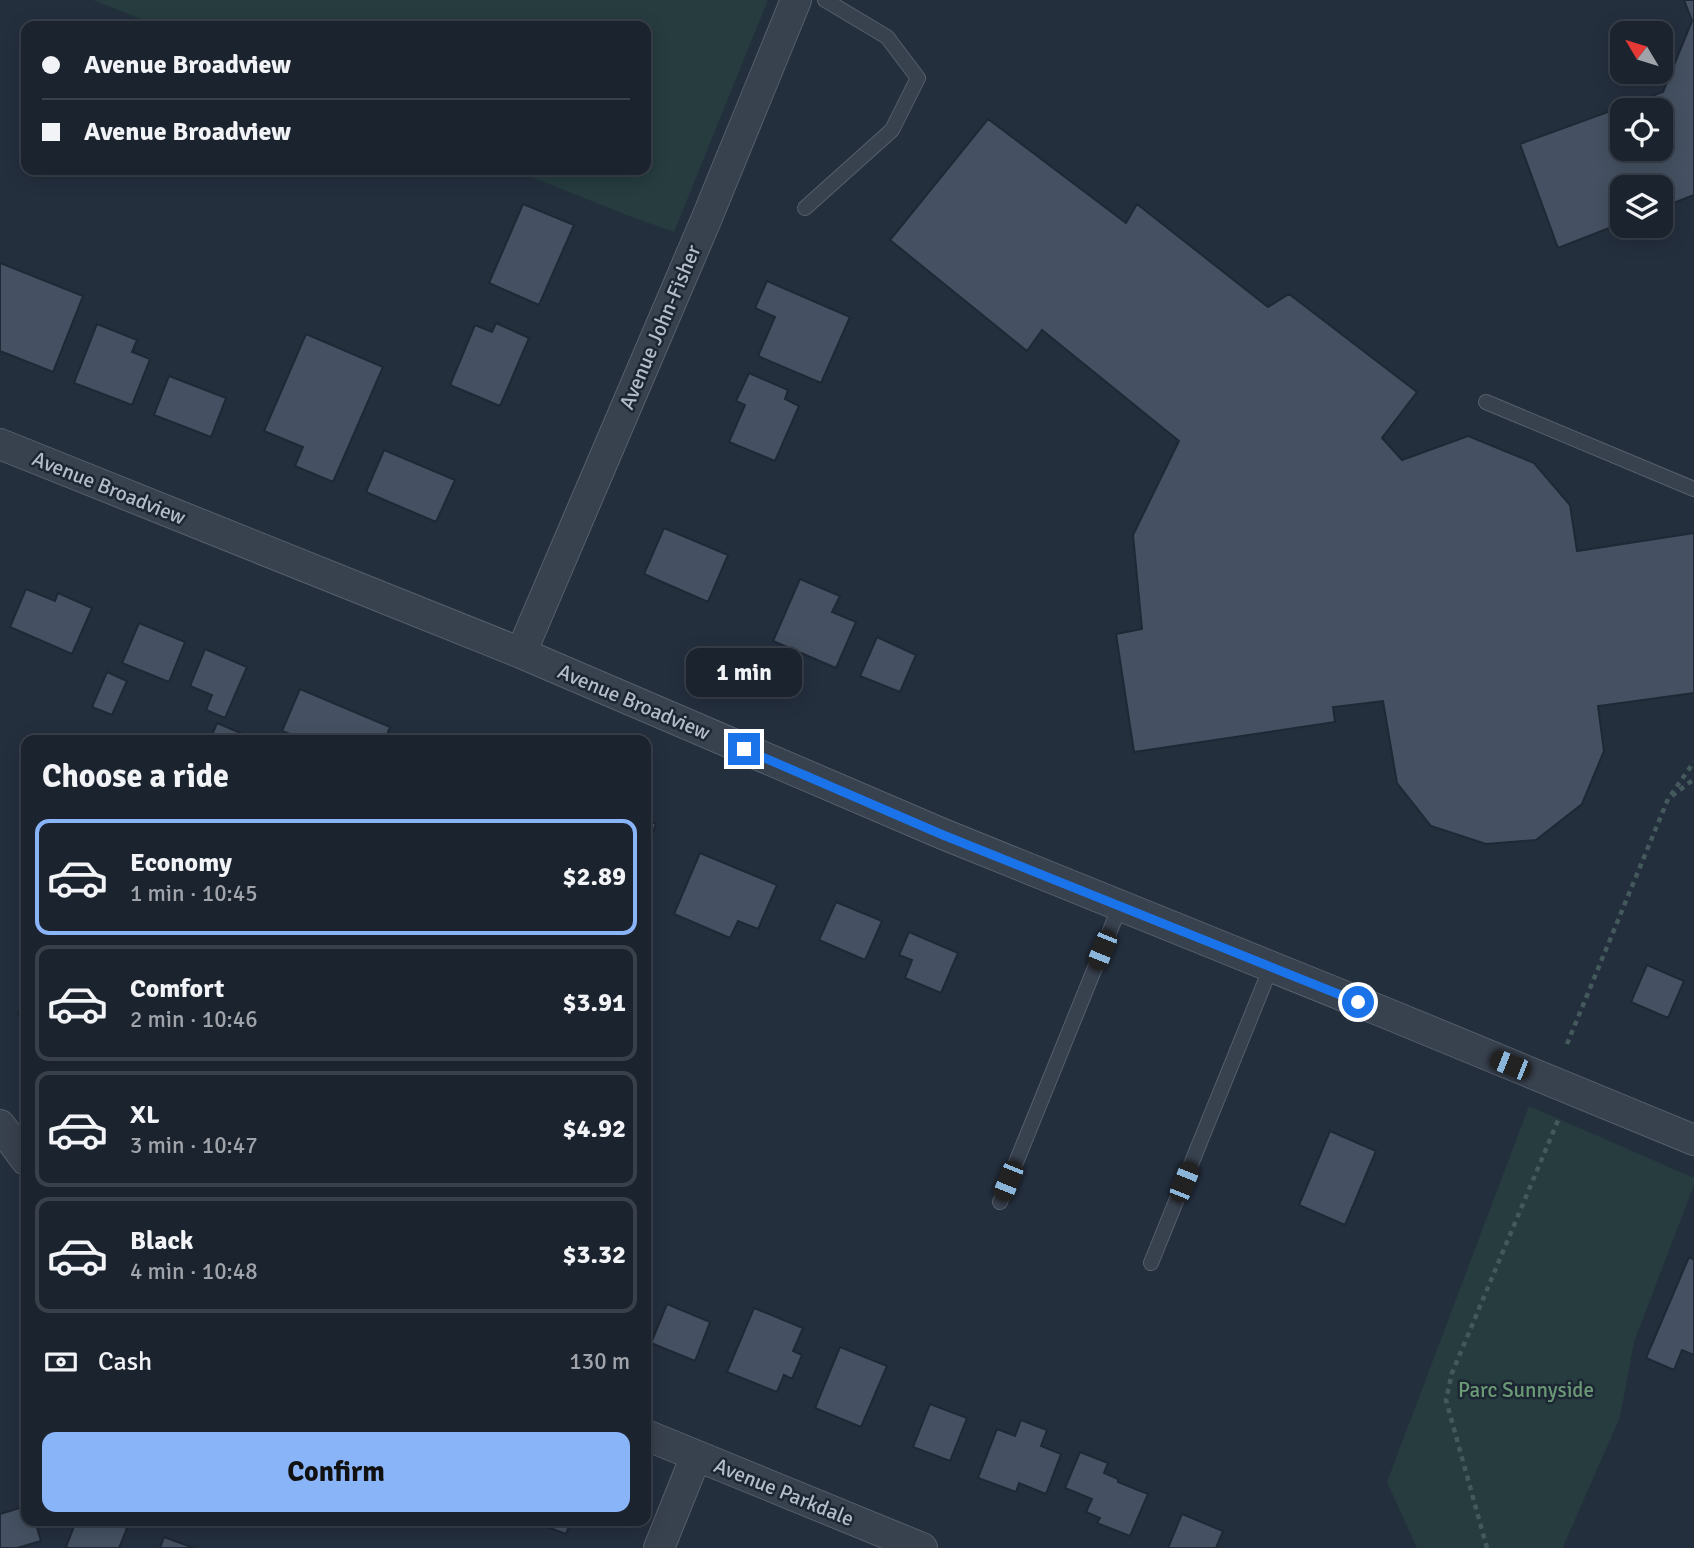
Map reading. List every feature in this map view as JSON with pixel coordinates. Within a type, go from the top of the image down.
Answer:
[{"type":"street","name":"Avenue John-Fisher","points":[[521,653],[706,220],[796,0]]},
{"type":"street","name":"Avenue Broadview","points":[[0,444],[521,653],[943,835],[1694,1140]]},
{"type":"street","points":[[0,1125],[21,1153]]},
{"type":"street","name":"Avenue Parkdale","points":[[651,1437],[922,1548]]},
{"type":"street","points":[[659,1548],[696,1456]]},
{"type":"lane","points":[[805,208],[892,131],[919,78],[887,37],[825,0]]},
{"type":"lane","points":[[1486,402],[1694,489]]},
{"type":"lane","points":[[1000,1202],[1120,906]]},
{"type":"lane","points":[[1151,1263],[1271,967]]},
{"type":"path","points":[[1567,1044],[1668,799],[1694,762]]},
{"type":"path","points":[[1668,799],[1694,779]]},
{"type":"path","points":[[1486,1548],[1446,1401],[1452,1373],[1559,1117]]},
{"type":"green space","points":[[93,0],[768,0],[674,232],[526,175],[651,175],[651,21],[146,21]]},
{"type":"green space","name":"Parc Sunnyside","points":[[1529,1106],[1694,1178],[1694,1185],[1634,1342],[1620,1417],[1564,1548],[1417,1548],[1387,1482]]},
{"type":"building","points":[[1684,0],[1694,0],[1694,195],[1673,203],[1673,175],[1610,175],[1610,228],[1558,248],[1520,144],[1610,111],[1610,161],[1673,161],[1673,98],[1646,98],[1663,92],[1666,84],[1673,84],[1673,68],[1692,21]]},
{"type":"building","points":[[988,119],[1126,223],[1137,204],[1268,307],[1289,294],[1417,392],[1382,438],[1402,460],[1468,436],[1534,463],[1570,505],[1577,551],[1694,533],[1694,693],[1598,706],[1604,751],[1582,804],[1536,840],[1486,844],[1431,826],[1397,783],[1383,701],[1333,707],[1335,722],[1134,752],[1116,634],[1142,629],[1133,535],[1179,441],[1042,330],[1027,351],[890,240]]},
{"type":"building","points":[[523,204],[574,225],[539,305],[489,283]]},
{"type":"building","points":[[0,263],[83,296],[53,372],[0,351]]},
{"type":"building","points":[[767,281],[850,317],[821,383],[758,356],[775,317],[755,308]]},
{"type":"building","points":[[496,323],[529,338],[500,406],[450,385],[475,325],[492,332]]},
{"type":"building","points":[[97,324],[137,340],[132,352],[150,359],[132,405],[74,383]]},
{"type":"building","points":[[306,334],[383,367],[333,482],[295,466],[303,447],[264,431]]},
{"type":"building","points":[[749,373],[788,390],[785,399],[799,406],[775,461],[729,442],[745,405],[736,401]]},
{"type":"building","points":[[169,376],[226,398],[211,437],[154,415]]},
{"type":"building","points":[[384,450],[455,480],[436,522],[366,492]]},
{"type":"building","points":[[664,528],[728,555],[708,602],[644,574]]},
{"type":"building","points":[[800,579],[840,596],[832,612],[856,622],[836,668],[773,641]]},
{"type":"building","points":[[26,589],[55,601],[58,593],[92,608],[72,654],[10,627]]},
{"type":"building","points":[[139,623],[185,642],[169,682],[122,663]]},
{"type":"building","points":[[877,637],[916,655],[900,692],[860,676]]},
{"type":"building","points":[[205,649],[247,667],[225,718],[206,710],[212,695],[190,686]]},
{"type":"building","points":[[107,672],[127,681],[112,715],[92,707]]},
{"type":"building","points":[[300,689],[390,727],[387,735],[292,735],[282,731]]},
{"type":"building","points":[[217,723],[243,734],[242,735],[212,735]]},
{"type":"building","points":[[651,822],[656,824],[651,836]]},
{"type":"building","points":[[700,853],[777,885],[758,929],[738,921],[730,938],[674,914]]},
{"type":"building","points":[[836,902],[882,921],[865,960],[819,940]]},
{"type":"building","points":[[909,932],[958,953],[941,993],[905,978],[912,960],[899,955]]},
{"type":"building","points":[[1647,965],[1684,981],[1668,1018],[1631,1002]]},
{"type":"building","points":[[1330,1131],[1376,1151],[1345,1225],[1299,1205]]},
{"type":"building","points":[[1689,1257],[1694,1260],[1694,1355],[1682,1350],[1674,1370],[1646,1358]]},
{"type":"building","points":[[667,1304],[710,1322],[695,1361],[651,1343]]},
{"type":"building","points":[[754,1308],[803,1328],[793,1351],[802,1355],[792,1379],[784,1375],[777,1392],[727,1372]]},
{"type":"building","points":[[840,1347],[887,1366],[861,1427],[815,1408]]},
{"type":"building","points":[[930,1404],[967,1418],[950,1461],[913,1447]]},
{"type":"building","points":[[1021,1420],[1047,1430],[1041,1446],[1061,1454],[1046,1494],[1019,1483],[1016,1492],[978,1478],[997,1429],[1015,1436]]},
{"type":"building","points":[[1080,1452],[1108,1463],[1104,1473],[1118,1479],[1118,1482],[1148,1494],[1130,1536],[1097,1523],[1100,1518],[1086,1512],[1092,1499],[1065,1488]]},
{"type":"building","points":[[21,1508],[21,1526],[36,1526],[41,1541],[17,1548],[0,1548],[0,1514]]},
{"type":"building","points":[[1182,1514],[1223,1531],[1216,1548],[1168,1548]]},
{"type":"building","points":[[74,1526],[127,1528],[119,1548],[66,1547]]},
{"type":"building","points":[[545,1526],[569,1526],[566,1534]]},
{"type":"building","points":[[164,1537],[194,1548],[160,1548]]},
{"type":"route","points":[[744,749],[943,835],[1358,1002]]}]
